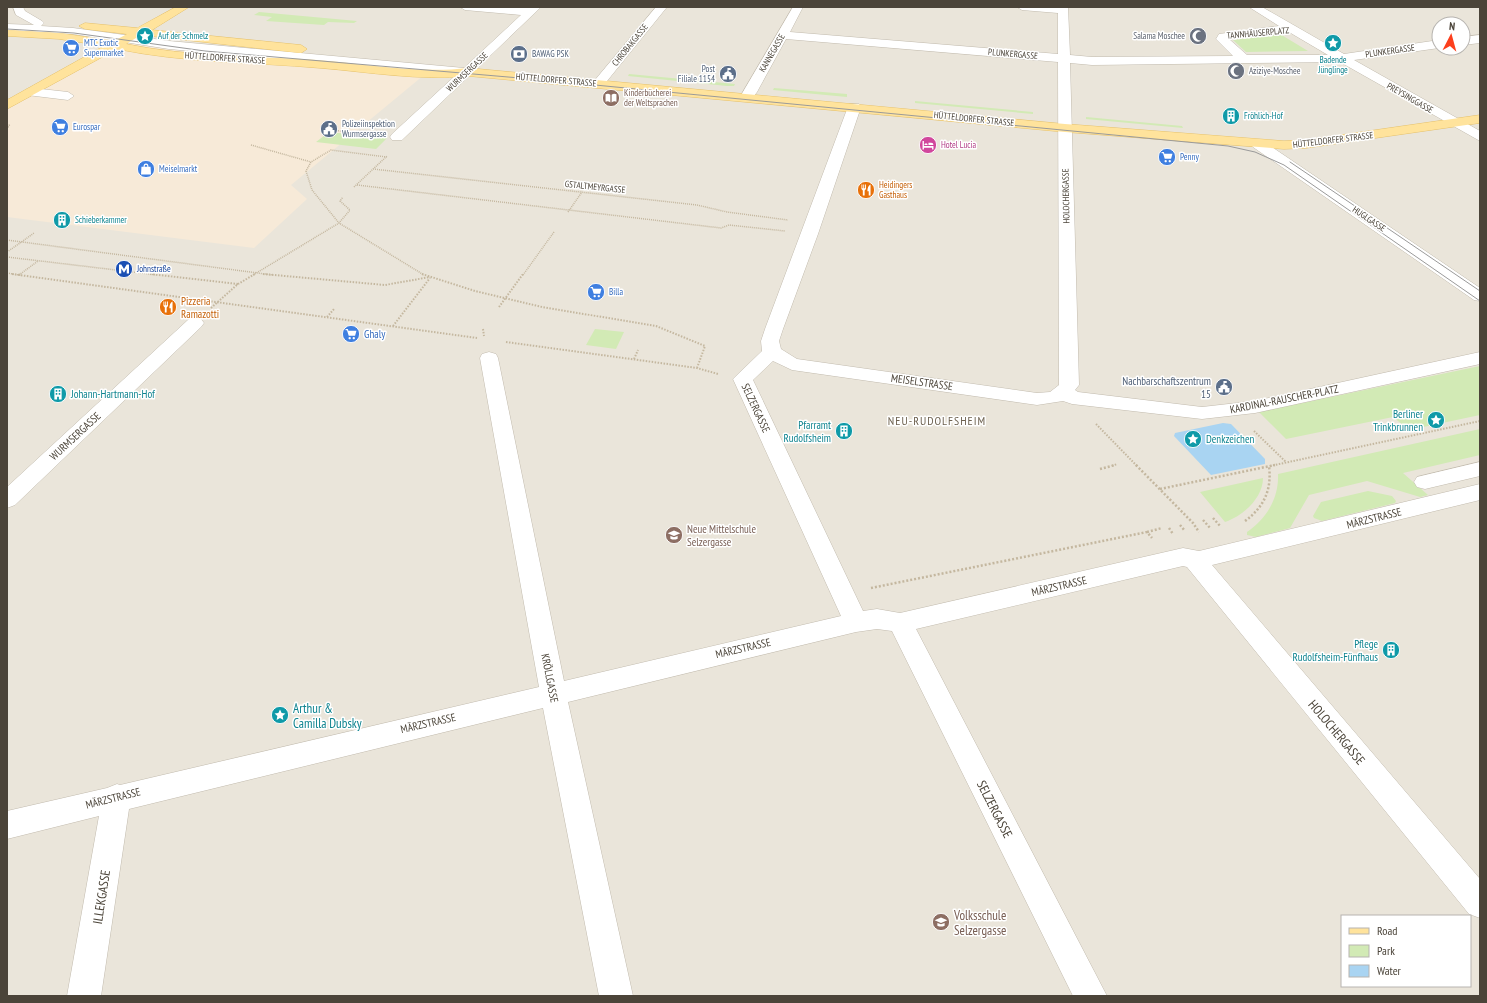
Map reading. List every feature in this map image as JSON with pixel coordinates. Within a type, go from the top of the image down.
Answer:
[{"type":"main road","points":[[7,105],[184,7]]},
{"type":"main road","name":"HÜTTELDORFER STRASSE","points":[[7,23],[38,23],[118,29],[452,65],[468,72]]},
{"type":"main road","name":"HÜTTELDORFER STRASSE","points":[[7,33],[122,42],[144,51],[213,58],[318,64],[441,75],[468,72],[599,83],[1065,128],[1258,144],[1306,144],[1480,119]]},
{"type":"street","points":[[18,7],[19,11],[24,16],[38,23]]},
{"type":"street","points":[[465,7],[533,10]]},
{"type":"street","name":"CHROBAKGASSE","points":[[599,83],[662,7]]},
{"type":"street","name":"KANNEGASSE","points":[[746,97],[798,7]]},
{"type":"street","points":[[1022,7],[1063,9]]},
{"type":"street","points":[[1254,7],[1291,28]]},
{"type":"street","name":"HOLOCHERGASSE","points":[[1063,9],[1068,392]]},
{"type":"street","name":"WURMSERGASSE","points":[[397,137],[533,10]]},
{"type":"street","name":"HÜTTELDORFER STRASSE","points":[[7,27],[73,30],[122,42]]},
{"type":"street","name":"TANNHÄUSERPLATZ","points":[[1243,58],[1222,39],[1223,36],[1291,28],[1340,58]]},
{"type":"street","points":[[118,29],[122,42]]},
{"type":"street","name":"PLUNKERGASSE","points":[[783,35],[1063,59],[1243,58]]},
{"type":"street","name":"PLUNKERGASSE","points":[[1340,58],[1431,45]]},
{"type":"street","points":[[1243,58],[1340,58]]},
{"type":"street","name":"PREYSINGGASSE","points":[[1340,58],[1480,137]]},
{"type":"street","points":[[32,92],[68,96]]},
{"type":"street","points":[[772,352],[770,341],[774,329],[812,229],[854,107]]},
{"type":"street","name":"HUGLGASSE","points":[[1258,144],[1480,296]]},
{"type":"street","name":"WURMSERGASSE","points":[[7,500],[195,323]]},
{"type":"street","name":"KRÖLLGASSE","points":[[491,346],[553,693],[616,996]]},
{"type":"street","name":"MEISELSTRASSE","points":[[772,352],[792,364],[1030,398],[1053,399],[1068,392]]},
{"type":"street","name":"SELZERGASSE","points":[[772,352],[743,378],[856,622]]},
{"type":"street","name":"KARDINAL-RAUSCHER-PLATZ","points":[[1068,392],[1202,413],[1255,407],[1480,358]]},
{"type":"street","points":[[1425,482],[1480,469]]},
{"type":"street","name":"MÄRZSTRASSE","points":[[7,824],[856,622],[877,619],[900,623],[1183,557],[1190,557],[1195,561],[1480,492]]},
{"type":"street","name":"HOLOCHERGASSE","points":[[1195,561],[1480,903]]},
{"type":"street","name":"SELZERGASSE","points":[[900,623],[1090,996]]},
{"type":"street","name":"ILLEKGASSE","points":[[84,996],[117,797]]},
{"type":"path","points":[[332,130],[397,137]]},
{"type":"path","points":[[251,145],[311,162]]},
{"type":"path","points":[[387,156],[331,150],[311,162],[306,171],[312,190],[339,223],[422,274],[431,277],[542,307],[656,326],[705,346],[697,368]]},
{"type":"path","name":"GSTALTMEYRGASSE","points":[[373,169],[697,205],[812,229]]},
{"type":"path","points":[[354,187],[357,185],[721,228],[729,225],[812,229]]},
{"type":"path","points":[[569,211],[582,192]]},
{"type":"path","points":[[212,307],[238,284],[339,223],[350,210],[340,201],[343,197]]},
{"type":"path","points":[[499,307],[554,232]]},
{"type":"path","points":[[7,252],[34,233]]},
{"type":"path","points":[[7,240],[256,274],[385,285],[431,277]]},
{"type":"path","points":[[7,257],[238,284]]},
{"type":"path","points":[[19,275],[25,269],[38,261]]},
{"type":"path","points":[[7,273],[392,326],[491,346],[634,359],[697,368],[716,373]]},
{"type":"path","points":[[392,326],[431,277]]},
{"type":"path","points":[[326,317],[334,309]]},
{"type":"path","points":[[634,359],[638,350]]},
{"type":"path","points":[[1068,392],[1199,532]]},
{"type":"path","points":[[1232,410],[1286,462]]},
{"type":"path","points":[[1160,489],[1480,421]]},
{"type":"path","points":[[1100,469],[1117,464]]},
{"type":"path","points":[[1243,523],[1252,516],[1268,494],[1271,482],[1269,466]]},
{"type":"path","points":[[1213,518],[1221,527]]},
{"type":"path","points":[[1203,520],[1211,529]]},
{"type":"path","points":[[1194,533],[1226,526]]},
{"type":"path","points":[[843,594],[1162,528]]},
{"type":"path","points":[[1147,532],[1155,542]]},
{"type":"path","points":[[1182,536],[1188,534]]},
{"type":"path","points":[[1169,539],[1176,537]]},
{"type":"shaded area","points":[[7,7],[1480,7],[1480,996],[7,996]]},
{"type":"shaded area","name":"Meiselmarkt","points":[[125,43],[424,75],[291,185],[307,199],[254,248],[7,217],[7,109]]},
{"type":"green space","points":[[259,12],[357,21],[354,23],[328,22],[324,25],[266,21],[272,17],[254,15]]},
{"type":"green space","points":[[1280,34],[1308,51],[1246,52],[1233,40]]},
{"type":"green space","points":[[629,74],[735,84],[734,86],[727,86],[628,76]]},
{"type":"green space","points":[[774,88],[847,94],[847,97],[773,90]]},
{"type":"green space","points":[[915,101],[1033,112],[1033,114],[915,103]]},
{"type":"green space","points":[[1086,117],[1182,126],[1183,128],[1086,119]]},
{"type":"green space","points":[[329,132],[387,138],[376,149],[316,142]]},
{"type":"green space","points":[[595,329],[624,332],[616,349],[586,345]]},
{"type":"green space","points":[[1480,366],[1480,415],[1409,430],[1393,417],[1286,439],[1259,412]]},
{"type":"green space","points":[[1480,429],[1480,455],[1403,473],[1428,495],[1420,497],[1367,481],[1309,495],[1290,528],[1256,537],[1247,535],[1247,532],[1266,514],[1270,507],[1274,499],[1278,483],[1278,474]]},
{"type":"green space","points":[[1263,478],[1260,492],[1251,505],[1239,515],[1225,522],[1200,492]]},
{"type":"green space","points":[[1368,491],[1392,496],[1396,501],[1395,503],[1322,521],[1314,518],[1313,516],[1321,502]]},
{"type":"water","points":[[1223,423],[1231,424],[1265,459],[1265,464],[1211,475],[1174,436],[1175,433]]},
{"type":"tram line","points":[[7,29],[74,33],[205,51],[543,80],[1228,146],[1255,152],[1284,165],[1480,301]]},
{"type":"tram line","points":[[1290,162],[1480,291]]},
{"type":"place","name":"Auf der Schmelz","points":[[145,36]]},
{"type":"place","name":"Salama Moschee","points":[[1198,36]]},
{"type":"place","name":"Badende Jünglinge","points":[[1333,43]]},
{"type":"place","name":"MTC Exotic Supermarket","points":[[71,48]]},
{"type":"place","name":"BAWAG PSK","points":[[519,54]]},
{"type":"place","name":"Aziziye-Moschee","points":[[1236,71]]},
{"type":"place","name":"Post Filiale 1154","points":[[728,74]]},
{"type":"place","name":"Kinderbücherei der Weltsprachen","points":[[611,98]]},
{"type":"place","name":"Fröhlich-Hof","points":[[1231,116]]},
{"type":"place","name":"Eurospar","points":[[60,127]]},
{"type":"place","name":"Polizeiinspektion Wurmsergasse","points":[[329,129]]},
{"type":"place","name":"Hotel Lucia","points":[[928,145]]},
{"type":"place","name":"Penny","points":[[1167,157]]},
{"type":"place","name":"Meiselmarkt","points":[[146,169]]},
{"type":"place","name":"Heidingers Gasthaus","points":[[866,190]]},
{"type":"place","name":"Schieberkammer","points":[[62,220]]},
{"type":"place","name":"Johnstraße","points":[[124,269]]},
{"type":"place","name":"Billa","points":[[596,292]]},
{"type":"place","name":"Pizzeria Ramazotti","points":[[168,307]]},
{"type":"place","name":"Ghaly","points":[[351,334]]},
{"type":"place","name":"Nachbarschaftszentrum 15","points":[[1224,387]]},
{"type":"place","name":"Johann-Hartmann-Hof","points":[[58,394]]},
{"type":"place","name":"Berliner Trinkbrunnen","points":[[1436,420]]},
{"type":"place","name":"Pfarramt Rudolfsheim","points":[[844,431]]},
{"type":"place","name":"Denkzeichen","points":[[1193,439]]},
{"type":"place","name":"Neue Mittelschule Selzergasse","points":[[674,535]]},
{"type":"place","name":"Pflege Rudolfsheim-Fünfhaus","points":[[1391,650]]},
{"type":"place","name":"Arthur & Camilla Dubsky","points":[[280,715]]},
{"type":"place","name":"Volksschule Selzergasse","points":[[941,922]]},
{"type":"district","name":"NEU-RUDOLFSHEIM","points":[[937,421]]}]
